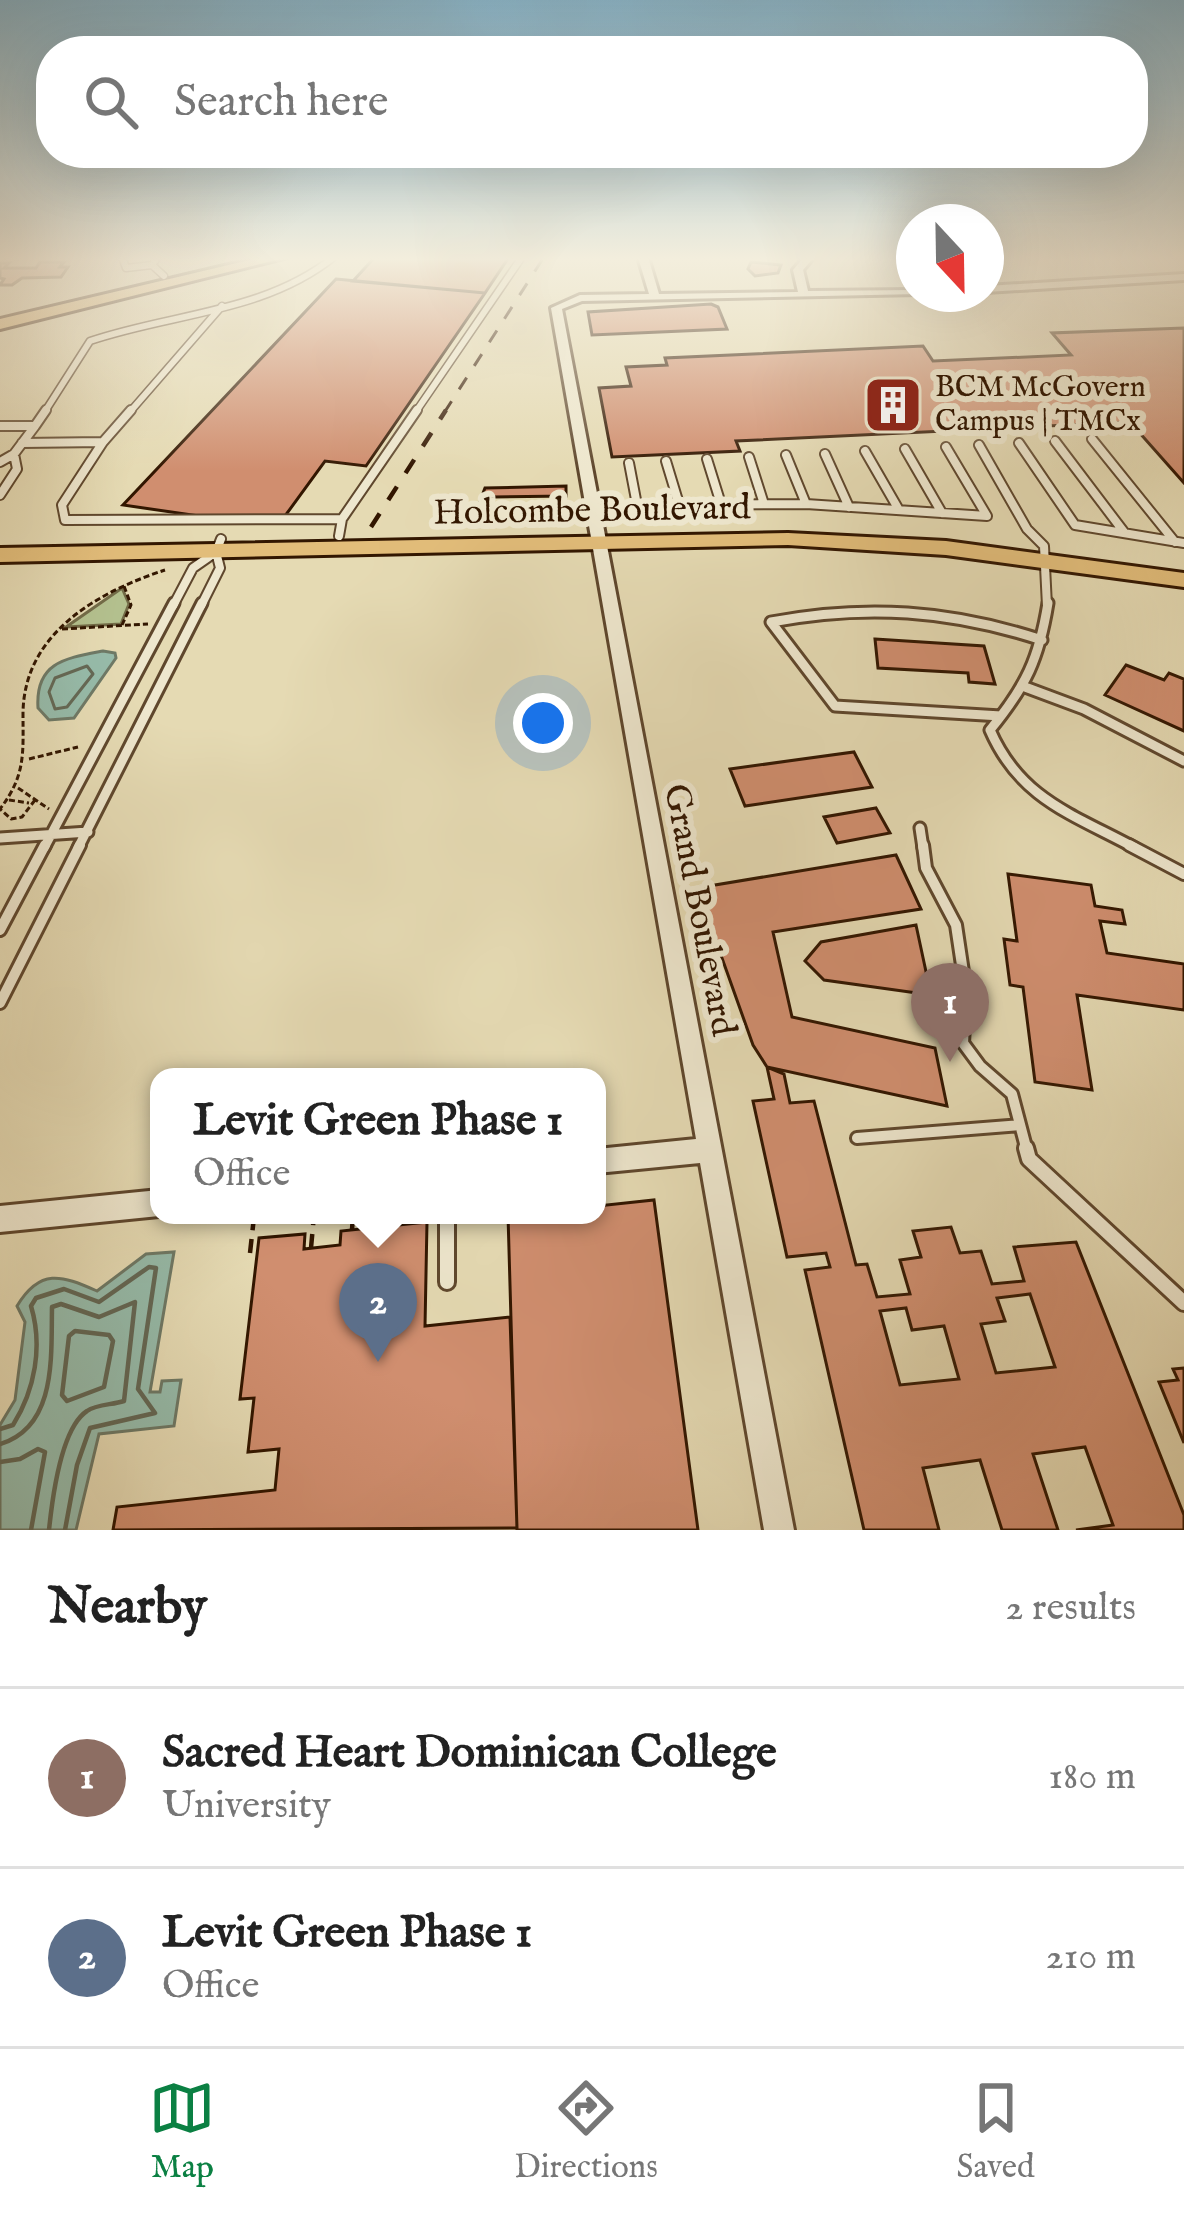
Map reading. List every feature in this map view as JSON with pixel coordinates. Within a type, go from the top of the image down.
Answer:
[{"type":"main road","name":"Holcombe Boulevard","points":[[0,542],[218,546],[340,527],[836,541],[1046,552],[1184,568]]},
{"type":"main road","name":"Holcombe Boulevard","points":[[0,555],[598,536]]},
{"type":"main road","name":"Holcombe Boulevard","points":[[1046,552],[1184,580]]},
{"type":"street","name":"Grand Boulevard","points":[[559,328],[778,1530]]},
{"type":"street","points":[[606,1160],[710,1150]]},
{"type":"street","points":[[0,1219],[150,1204]]},
{"type":"lane","points":[[0,462],[14,454],[35,426],[90,341],[137,328]]},
{"type":"lane","points":[[203,328],[103,442],[62,505],[65,520],[340,527],[474,328]]},
{"type":"lane","points":[[0,426],[35,426]]},
{"type":"lane","points":[[1092,439],[1180,542]]},
{"type":"lane","points":[[1054,441],[1125,533]]},
{"type":"lane","points":[[22,443],[103,442]]},
{"type":"lane","points":[[1019,443],[1075,525],[1180,542]]},
{"type":"lane","points":[[979,445],[1027,530],[1046,552],[1049,595],[1042,640],[1025,688],[990,730],[1005,764],[1041,797],[1184,874]]},
{"type":"lane","points":[[628,463],[637,505],[806,504],[987,516],[946,447]]},
{"type":"lane","points":[[905,449],[942,513]]},
{"type":"lane","points":[[865,452],[899,510]]},
{"type":"lane","points":[[0,495],[17,469],[14,454]]},
{"type":"lane","points":[[825,454],[849,507]]},
{"type":"lane","points":[[786,455],[806,504]]},
{"type":"lane","points":[[749,457],[764,504]]},
{"type":"lane","points":[[707,459],[721,504]]},
{"type":"lane","points":[[666,461],[679,504]]},
{"type":"lane","points":[[0,1003],[220,568],[218,546]]},
{"type":"lane","points":[[0,930],[193,568],[218,546]]},
{"type":"lane","points":[[1001,716],[835,706],[771,622],[864,607],[917,609],[985,620],[1042,640]]},
{"type":"lane","points":[[1025,688],[1084,709],[1184,761]]},
{"type":"lane","points":[[920,828],[926,868],[956,925],[966,992],[963,1043],[980,1066],[1012,1094],[1029,1159],[1184,1303]]},
{"type":"lane","points":[[0,838],[88,832]]},
{"type":"lane","points":[[857,1138],[1020,1125]]},
{"type":"lane","points":[[447,1224],[447,1282]]},
{"type":"path","points":[[33,802],[16,821],[0,809],[16,788],[27,759],[23,717],[27,681],[60,629],[93,601],[122,584],[164,570]]},
{"type":"path","points":[[122,584],[131,605],[122,625]]},
{"type":"path","points":[[60,629],[150,623]]},
{"type":"path","points":[[27,759],[83,746]]},
{"type":"path","points":[[16,788],[33,802]]},
{"type":"path","points":[[8,800],[49,808]]},
{"type":"path","points":[[250,1253],[253,1224]]},
{"type":"path","points":[[311,1248],[313,1224]]},
{"type":"path","points":[[352,1224],[352,1230]]},
{"type":"shaded area","points":[[122,588],[129,604],[121,624],[66,627]]},
{"type":"water","points":[[103,651],[115,653],[116,658],[74,718],[49,720],[38,708],[38,693],[47,672],[65,660]]},
{"type":"water","points":[[174,1252],[150,1392],[160,1392],[162,1381],[181,1380],[174,1426],[99,1434],[76,1530],[0,1530],[0,1425],[15,1400],[25,1322],[17,1306],[43,1280],[73,1281],[97,1291],[146,1254]]},
{"type":"building","points":[[289,328],[461,328],[366,466],[325,461],[285,516],[199,516],[123,505]]},
{"type":"building","points":[[591,328],[727,329],[592,335]]},
{"type":"building","name":"BCM McGovern Campus | TMCx","points":[[1184,328],[1184,483],[1130,422],[736,441],[740,451],[612,457],[599,388],[631,386],[626,367],[667,365],[665,358],[923,346],[933,361],[1071,355],[1052,333]]},
{"type":"building","points":[[566,486],[566,496],[493,497],[485,523],[471,524],[485,488]]},
{"type":"building","points":[[875,639],[984,646],[995,684],[969,682],[968,673],[878,668]]},
{"type":"building","points":[[1126,665],[1164,680],[1169,673],[1184,679],[1184,731],[1105,695]]},
{"type":"building","points":[[854,752],[872,787],[745,806],[730,769]]},
{"type":"building","points":[[876,808],[890,833],[837,843],[824,817]]},
{"type":"building","points":[[896,855],[921,909],[773,932],[792,1017],[935,1048],[947,1106],[767,1067],[753,1045],[697,888]]},
{"type":"building","points":[[1008,874],[1091,885],[1095,906],[1122,910],[1125,924],[1100,921],[1107,953],[1184,964],[1184,1010],[1077,995],[1092,1090],[1035,1082],[1023,987],[1010,985],[1004,939],[1017,941]]},
{"type":"building","points":[[916,925],[931,995],[824,980],[805,961],[821,942]]},
{"type":"building","points":[[767,1067],[784,1074],[790,1103],[814,1101],[856,1265],[867,1264],[877,1297],[910,1294],[900,1260],[921,1257],[913,1231],[951,1227],[960,1253],[981,1251],[992,1284],[1024,1281],[1014,1247],[1076,1242],[1184,1515],[1184,1530],[1076,1530],[1113,1525],[1085,1447],[1033,1454],[1058,1530],[1002,1530],[980,1460],[923,1468],[939,1530],[864,1530],[805,1270],[830,1267],[826,1253],[787,1257],[753,1101],[774,1099]],"holes":[[[1030,1294],[1055,1367],[996,1373],[981,1324],[1005,1321],[997,1298]],[[906,1308],[912,1330],[944,1326],[959,1379],[900,1385],[880,1311]]]},
{"type":"building","points":[[654,1200],[698,1530],[517,1530],[508,1224],[606,1224],[606,1205]]},
{"type":"building","points":[[427,1224],[425,1326],[510,1317],[517,1528],[113,1530],[117,1507],[275,1490],[279,1449],[248,1452],[254,1398],[240,1399],[259,1238],[305,1234],[304,1249],[340,1245],[341,1231]]},
{"type":"building","points":[[1184,1368],[1184,1443],[1159,1382],[1178,1380],[1173,1369]]},
{"type":"railway","points":[[444,413],[498,328]]},
{"type":"railway","points":[[371,527],[446,410]]},
{"type":"place","name":"BCM McGovern Campus | TMCx","points":[[893,405]]},
{"type":"place","name":"Sacred Heart Dominican College","points":[[950,1062]]},
{"type":"place","name":"Levit Green Phase 1","points":[[378,1362]]}]
